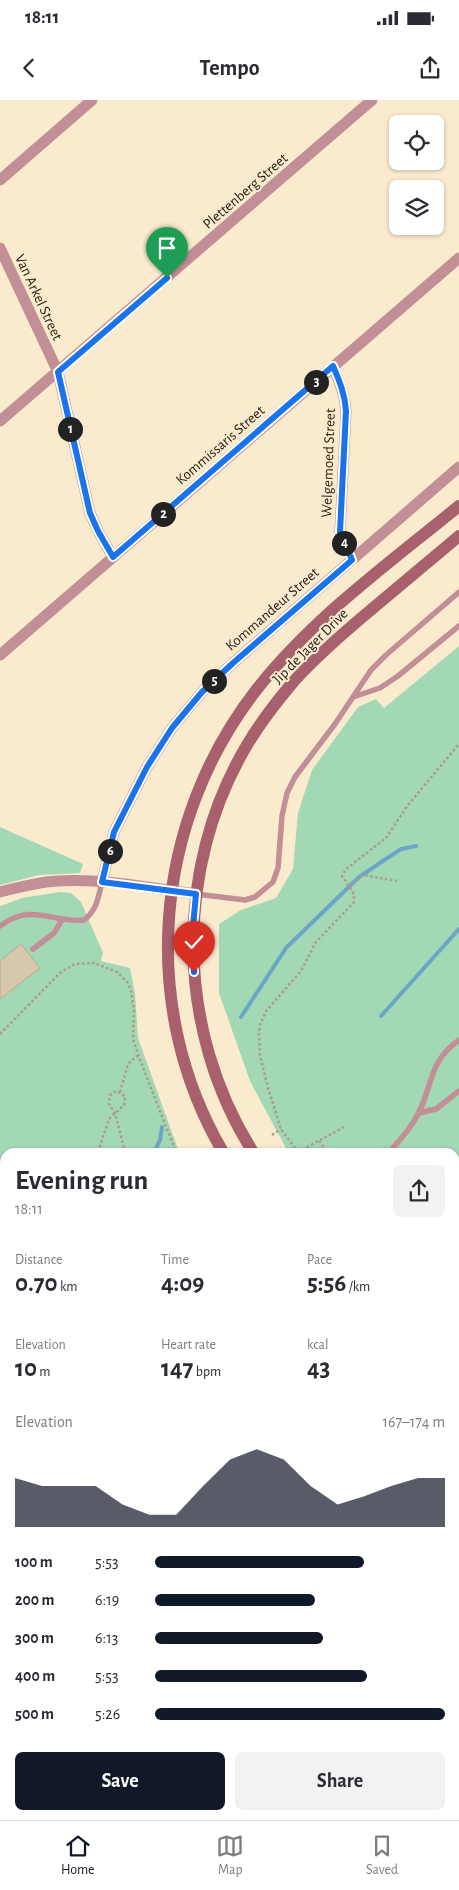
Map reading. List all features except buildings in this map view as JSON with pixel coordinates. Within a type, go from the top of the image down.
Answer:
[{"type":"main road","name":"Jip de Jager Drive","points":[[221,1148],[196,1095],[186,1068],[175,1026],[168,972],[168,928],[171,891],[178,849],[193,801],[214,754],[229,729],[257,689],[293,649],[333,610],[459,506]]},
{"type":"main road","name":"Jip de Jager Drive","points":[[250,1148],[220,1089],[208,1051],[200,1017],[194,972],[193,950],[196,894],[210,830],[224,791],[247,745],[267,716],[308,666],[337,639],[459,536]]},
{"type":"street","points":[[0,180],[92,100]]},
{"type":"street","name":"Plettenberg Street","points":[[0,421],[372,100]]},
{"type":"street","name":"Van Arkel Street","points":[[0,248],[58,372],[90,513],[113,557]]},
{"type":"street","name":"Kommissaris Street","points":[[0,655],[459,258]]},
{"type":"street","name":"Welgemoed Street","points":[[333,366],[342,384],[346,411],[340,532],[352,560]]},
{"type":"street","name":"Kommandeur Street","points":[[102,882],[114,832],[147,767],[172,728],[202,692],[459,467]]},
{"type":"street","points":[[0,892],[26,885],[58,881],[102,882],[196,894]]},
{"type":"lane","points":[[196,894],[245,900],[255,897],[273,882],[278,868],[282,816],[287,793],[294,777],[371,670],[459,592]]},
{"type":"lane","points":[[353,697],[380,688],[398,676],[459,626]]},
{"type":"lane","points":[[0,926],[14,918],[38,913],[62,920],[84,920],[92,914],[96,906],[102,882]]},
{"type":"lane","points":[[33,949],[54,933],[62,920]]},
{"type":"lane","points":[[392,1148],[419,1113],[436,1066],[447,1050],[459,1040]]},
{"type":"lane","points":[[419,1113],[436,1109],[459,1091]]},
{"type":"path","points":[[295,1148],[281,1129],[263,1071],[258,1034],[260,1025],[266,1011],[301,971],[316,942],[354,902],[356,898],[342,876],[346,869],[386,838],[408,805],[459,744]]},
{"type":"path","points":[[351,888],[363,875],[397,881]]},
{"type":"path","points":[[0,1034],[61,972],[75,964],[94,963],[117,972],[128,983],[131,992],[134,1010],[133,1039],[174,1148]]},
{"type":"path","points":[[120,1092],[128,1064],[136,1056],[140,1060]]},
{"type":"path","points":[[100,1148],[110,1120],[115,1113],[124,1105],[125,1096],[120,1092],[110,1095],[109,1104],[115,1113],[123,1148]]},
{"type":"path","points":[[306,1148],[346,1126]]},
{"type":"path","points":[[272,1135],[281,1129]]},
{"type":"path","points":[[319,1141],[324,1148]]},
{"type":"green space","points":[[459,646],[459,1148],[286,1148],[250,1081],[219,993],[219,924],[241,910],[276,898],[293,869],[298,813],[312,770],[358,707],[376,699],[384,708]]},
{"type":"green space","points":[[0,827],[83,864],[80,873],[39,875],[0,885]]},
{"type":"green space","points":[[60,892],[71,893],[81,902],[103,953],[101,961],[130,968],[135,993],[138,1038],[178,1148],[0,1148],[0,906],[22,898]]},
{"type":"waterway","points":[[241,1017],[286,948],[359,877],[401,849],[416,846]]},
{"type":"waterway","points":[[381,1016],[459,929]]},
{"type":"waterway","points":[[156,1148],[160,1140],[162,1127]]},
{"type":"route","points":[[167,278],[58,372],[90,513],[113,557],[333,366],[342,384],[346,411],[340,532],[352,560],[202,692],[172,728],[147,767],[114,832],[102,882],[196,894],[193,927],[194,972]]}]
